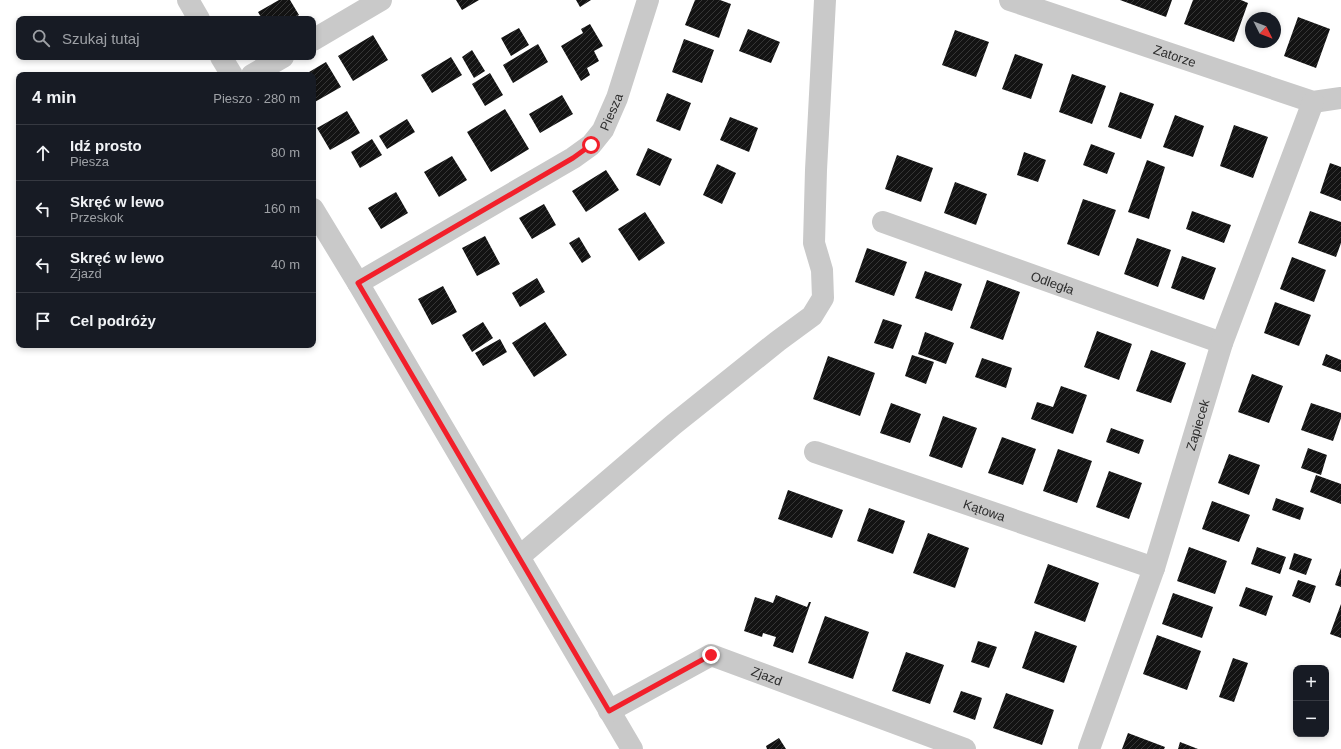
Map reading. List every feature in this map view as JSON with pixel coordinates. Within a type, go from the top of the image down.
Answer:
[{"type":"street","points":[[188,0],[197,16]]},
{"type":"street","points":[[316,38],[381,0]]},
{"type":"street","name":"Piesza","points":[[358,283],[573,158],[591,145],[603,130],[617,98],[648,0]]},
{"type":"street","points":[[519,557],[673,425],[778,341],[812,316],[822,298],[822,270],[814,242],[816,170],[825,0]]},
{"type":"street","name":"Zatorze","points":[[1010,0],[1313,102],[1341,98]]},
{"type":"street","points":[[223,60],[230,72]]},
{"type":"street","points":[[257,72],[278,60]]},
{"type":"street","name":"Zapiecek","points":[[1089,749],[1154,568],[1222,343],[1313,102]]},
{"type":"street","points":[[316,214],[632,749]]},
{"type":"street","name":"Odległa","points":[[883,222],[1222,343]]},
{"type":"street","name":"Kątowa","points":[[815,452],[1154,568]]},
{"type":"street","name":"Zjazd","points":[[609,711],[711,655],[928,743],[965,749]]},
{"type":"building","points":[[279,0],[290,0],[299,15],[260,16],[258,12]]},
{"type":"building","points":[[456,0],[479,0],[462,10]]},
{"type":"building","points":[[576,0],[591,0],[580,7]]},
{"type":"building","points":[[695,0],[720,0],[731,4],[719,38],[685,25]]},
{"type":"building","points":[[1120,0],[1172,0],[1166,17]]},
{"type":"building","points":[[1193,0],[1241,0],[1248,3],[1234,42],[1184,24]]},
{"type":"building","points":[[1298,17],[1330,29],[1316,68],[1284,56]]},
{"type":"building","points":[[590,24],[603,46],[594,51],[599,61],[587,68],[590,75],[581,81],[561,46],[583,33],[581,29]]},
{"type":"building","points":[[519,28],[529,45],[511,56],[501,38]]},
{"type":"building","points":[[748,29],[780,42],[771,63],[739,51]]},
{"type":"building","points":[[955,30],[989,42],[976,77],[942,65]]},
{"type":"building","points":[[373,35],[388,60],[353,81],[338,56]]},
{"type":"building","points":[[684,39],[714,50],[702,83],[672,72]]},
{"type":"building","points":[[538,44],[548,62],[513,83],[503,65]]},
{"type":"building","points":[[472,50],[485,71],[474,78],[462,57]]},
{"type":"building","points":[[1015,54],[1043,64],[1031,99],[1002,89]]},
{"type":"building","points":[[451,57],[462,75],[432,93],[421,75]]},
{"type":"building","points":[[326,62],[341,87],[316,101],[316,72],[309,72]]},
{"type":"building","points":[[490,73],[503,95],[485,106],[472,84]]},
{"type":"building","points":[[1072,74],[1106,86],[1092,124],[1059,112]]},
{"type":"building","points":[[1120,92],[1154,104],[1141,139],[1108,127]]},
{"type":"building","points":[[667,93],[691,103],[680,131],[656,121]]},
{"type":"building","points":[[562,95],[573,114],[540,133],[529,114]]},
{"type":"building","points":[[505,109],[529,149],[491,172],[467,132]]},
{"type":"building","points":[[347,111],[360,133],[330,150],[317,128]]},
{"type":"building","points":[[1175,115],[1204,126],[1193,157],[1163,147]]},
{"type":"building","points":[[730,117],[758,128],[749,152],[720,140]]},
{"type":"building","points":[[407,119],[415,132],[387,149],[379,136]]},
{"type":"building","points":[[1234,125],[1268,137],[1253,178],[1220,166]]},
{"type":"building","points":[[372,139],[382,155],[360,168],[351,152]]},
{"type":"building","points":[[1091,144],[1115,153],[1107,174],[1083,165]]},
{"type":"building","points":[[648,148],[672,159],[660,186],[636,175]]},
{"type":"building","points":[[1024,152],[1046,160],[1038,182],[1017,175]]},
{"type":"building","points":[[897,155],[933,168],[921,202],[885,189]]},
{"type":"building","points":[[452,156],[467,180],[439,197],[424,172]]},
{"type":"building","points":[[1147,160],[1165,167],[1149,219],[1128,212]]},
{"type":"building","points":[[1330,163],[1341,167],[1341,201],[1320,193]]},
{"type":"building","points":[[717,164],[736,173],[722,204],[703,195]]},
{"type":"building","points":[[606,170],[619,190],[586,212],[572,191]]},
{"type":"building","points":[[955,182],[987,194],[976,225],[944,213]]},
{"type":"building","points":[[396,192],[408,213],[381,229],[368,208]]},
{"type":"building","points":[[1083,199],[1116,210],[1099,256],[1067,244]]},
{"type":"building","points":[[544,204],[556,225],[532,239],[519,218]]},
{"type":"building","points":[[1192,211],[1231,225],[1224,243],[1186,229]]},
{"type":"building","points":[[1310,211],[1341,222],[1341,243],[1336,257],[1298,243]]},
{"type":"building","points":[[645,212],[665,243],[639,261],[618,229]]},
{"type":"building","points":[[485,236],[500,264],[477,276],[462,248]]},
{"type":"building","points":[[579,237],[591,257],[582,263],[569,243]]},
{"type":"building","points":[[1137,238],[1171,250],[1158,287],[1124,274]]},
{"type":"building","points":[[867,248],[907,262],[894,296],[855,282]]},
{"type":"building","points":[[1182,256],[1216,268],[1204,300],[1171,288]]},
{"type":"building","points":[[1292,257],[1326,270],[1314,302],[1280,289]]},
{"type":"building","points":[[925,271],[962,284],[952,311],[915,298]]},
{"type":"building","points":[[537,278],[545,292],[520,307],[512,293]]},
{"type":"building","points":[[987,280],[1020,292],[1003,340],[970,328]]},
{"type":"building","points":[[443,286],[457,312],[432,325],[418,299]]},
{"type":"building","points":[[1275,302],[1311,315],[1299,346],[1264,333]]},
{"type":"building","points":[[883,319],[902,325],[893,349],[874,343]]},
{"type":"building","points":[[483,322],[493,338],[472,352],[462,335]]},
{"type":"building","points":[[545,322],[567,355],[534,377],[512,343]]},
{"type":"building","points":[[1097,331],[1132,344],[1119,380],[1084,367]]},
{"type":"building","points":[[925,332],[954,343],[946,364],[918,354]]},
{"type":"building","points":[[500,339],[507,352],[483,366],[475,353]]},
{"type":"building","points":[[1151,350],[1186,363],[1171,403],[1136,391]]},
{"type":"building","points":[[1326,354],[1341,360],[1341,372],[1322,365]]},
{"type":"building","points":[[912,355],[934,362],[926,384],[905,376]]},
{"type":"building","points":[[828,356],[875,373],[860,416],[813,399]]},
{"type":"building","points":[[982,358],[1012,368],[1006,388],[975,377]]},
{"type":"building","points":[[1252,374],[1283,386],[1269,423],[1238,412]]},
{"type":"building","points":[[1061,386],[1087,395],[1073,434],[1031,419],[1037,402],[1053,407]]},
{"type":"building","points":[[891,403],[921,414],[910,443],[880,433]]},
{"type":"building","points":[[1311,403],[1341,413],[1341,418],[1333,441],[1301,430]]},
{"type":"building","points":[[943,416],[977,428],[962,468],[929,456]]},
{"type":"building","points":[[1111,428],[1144,440],[1139,454],[1106,442]]},
{"type":"building","points":[[1002,437],[1036,449],[1023,485],[988,473]]},
{"type":"building","points":[[1308,448],[1327,455],[1321,475],[1301,468]]},
{"type":"building","points":[[1058,449],[1092,461],[1077,503],[1043,491]]},
{"type":"building","points":[[1229,454],[1260,465],[1249,495],[1218,483]]},
{"type":"building","points":[[1109,471],[1142,483],[1129,519],[1096,507]]},
{"type":"building","points":[[1316,475],[1341,484],[1341,504],[1310,492]]},
{"type":"building","points":[[788,490],[843,510],[832,538],[778,519]]},
{"type":"building","points":[[1276,498],[1304,508],[1300,520],[1272,510]]},
{"type":"building","points":[[1212,501],[1250,515],[1239,542],[1202,529]]},
{"type":"building","points":[[869,508],[905,521],[893,554],[857,541]]},
{"type":"building","points":[[928,533],[969,548],[955,588],[913,573]]},
{"type":"building","points":[[1189,547],[1227,561],[1215,594],[1177,581]]},
{"type":"building","points":[[1257,547],[1286,557],[1280,574],[1251,564]]},
{"type":"building","points":[[1294,553],[1312,559],[1306,575],[1289,569]]},
{"type":"building","points":[[1048,564],[1099,583],[1085,622],[1034,603]]},
{"type":"building","points":[[1341,568],[1341,587],[1335,585]]},
{"type":"building","points":[[1298,580],[1316,586],[1310,603],[1292,596]]},
{"type":"building","points":[[1246,587],[1273,596],[1266,616],[1239,606]]},
{"type":"building","points":[[1173,593],[1213,607],[1202,638],[1162,624]]},
{"type":"building","points":[[776,595],[807,607],[809,602],[811,602],[793,653],[773,646],[776,637],[763,633],[762,637],[744,631],[755,597],[773,603]]},
{"type":"building","points":[[1341,604],[1341,638],[1330,634]]},
{"type":"building","points":[[825,616],[869,632],[853,679],[808,663]]},
{"type":"building","points":[[1035,631],[1077,646],[1064,683],[1022,668]]},
{"type":"building","points":[[1157,635],[1201,651],[1187,690],[1143,674]]},
{"type":"building","points":[[978,641],[997,647],[989,668],[971,662]]},
{"type":"building","points":[[906,652],[944,665],[930,704],[892,691]]},
{"type":"building","points":[[1233,658],[1248,663],[1234,702],[1219,697]]},
{"type":"building","points":[[961,691],[982,698],[975,720],[953,712]]},
{"type":"building","points":[[1006,693],[1054,710],[1042,745],[993,728]]},
{"type":"building","points":[[1128,733],[1165,747],[1164,749],[1122,749]]},
{"type":"building","points":[[779,738],[786,749],[767,749],[766,746]]},
{"type":"building","points":[[1180,742],[1198,749],[1178,749]]},
{"type":"route","points":[[591,145],[573,158],[358,283],[609,711],[711,655]]}]
